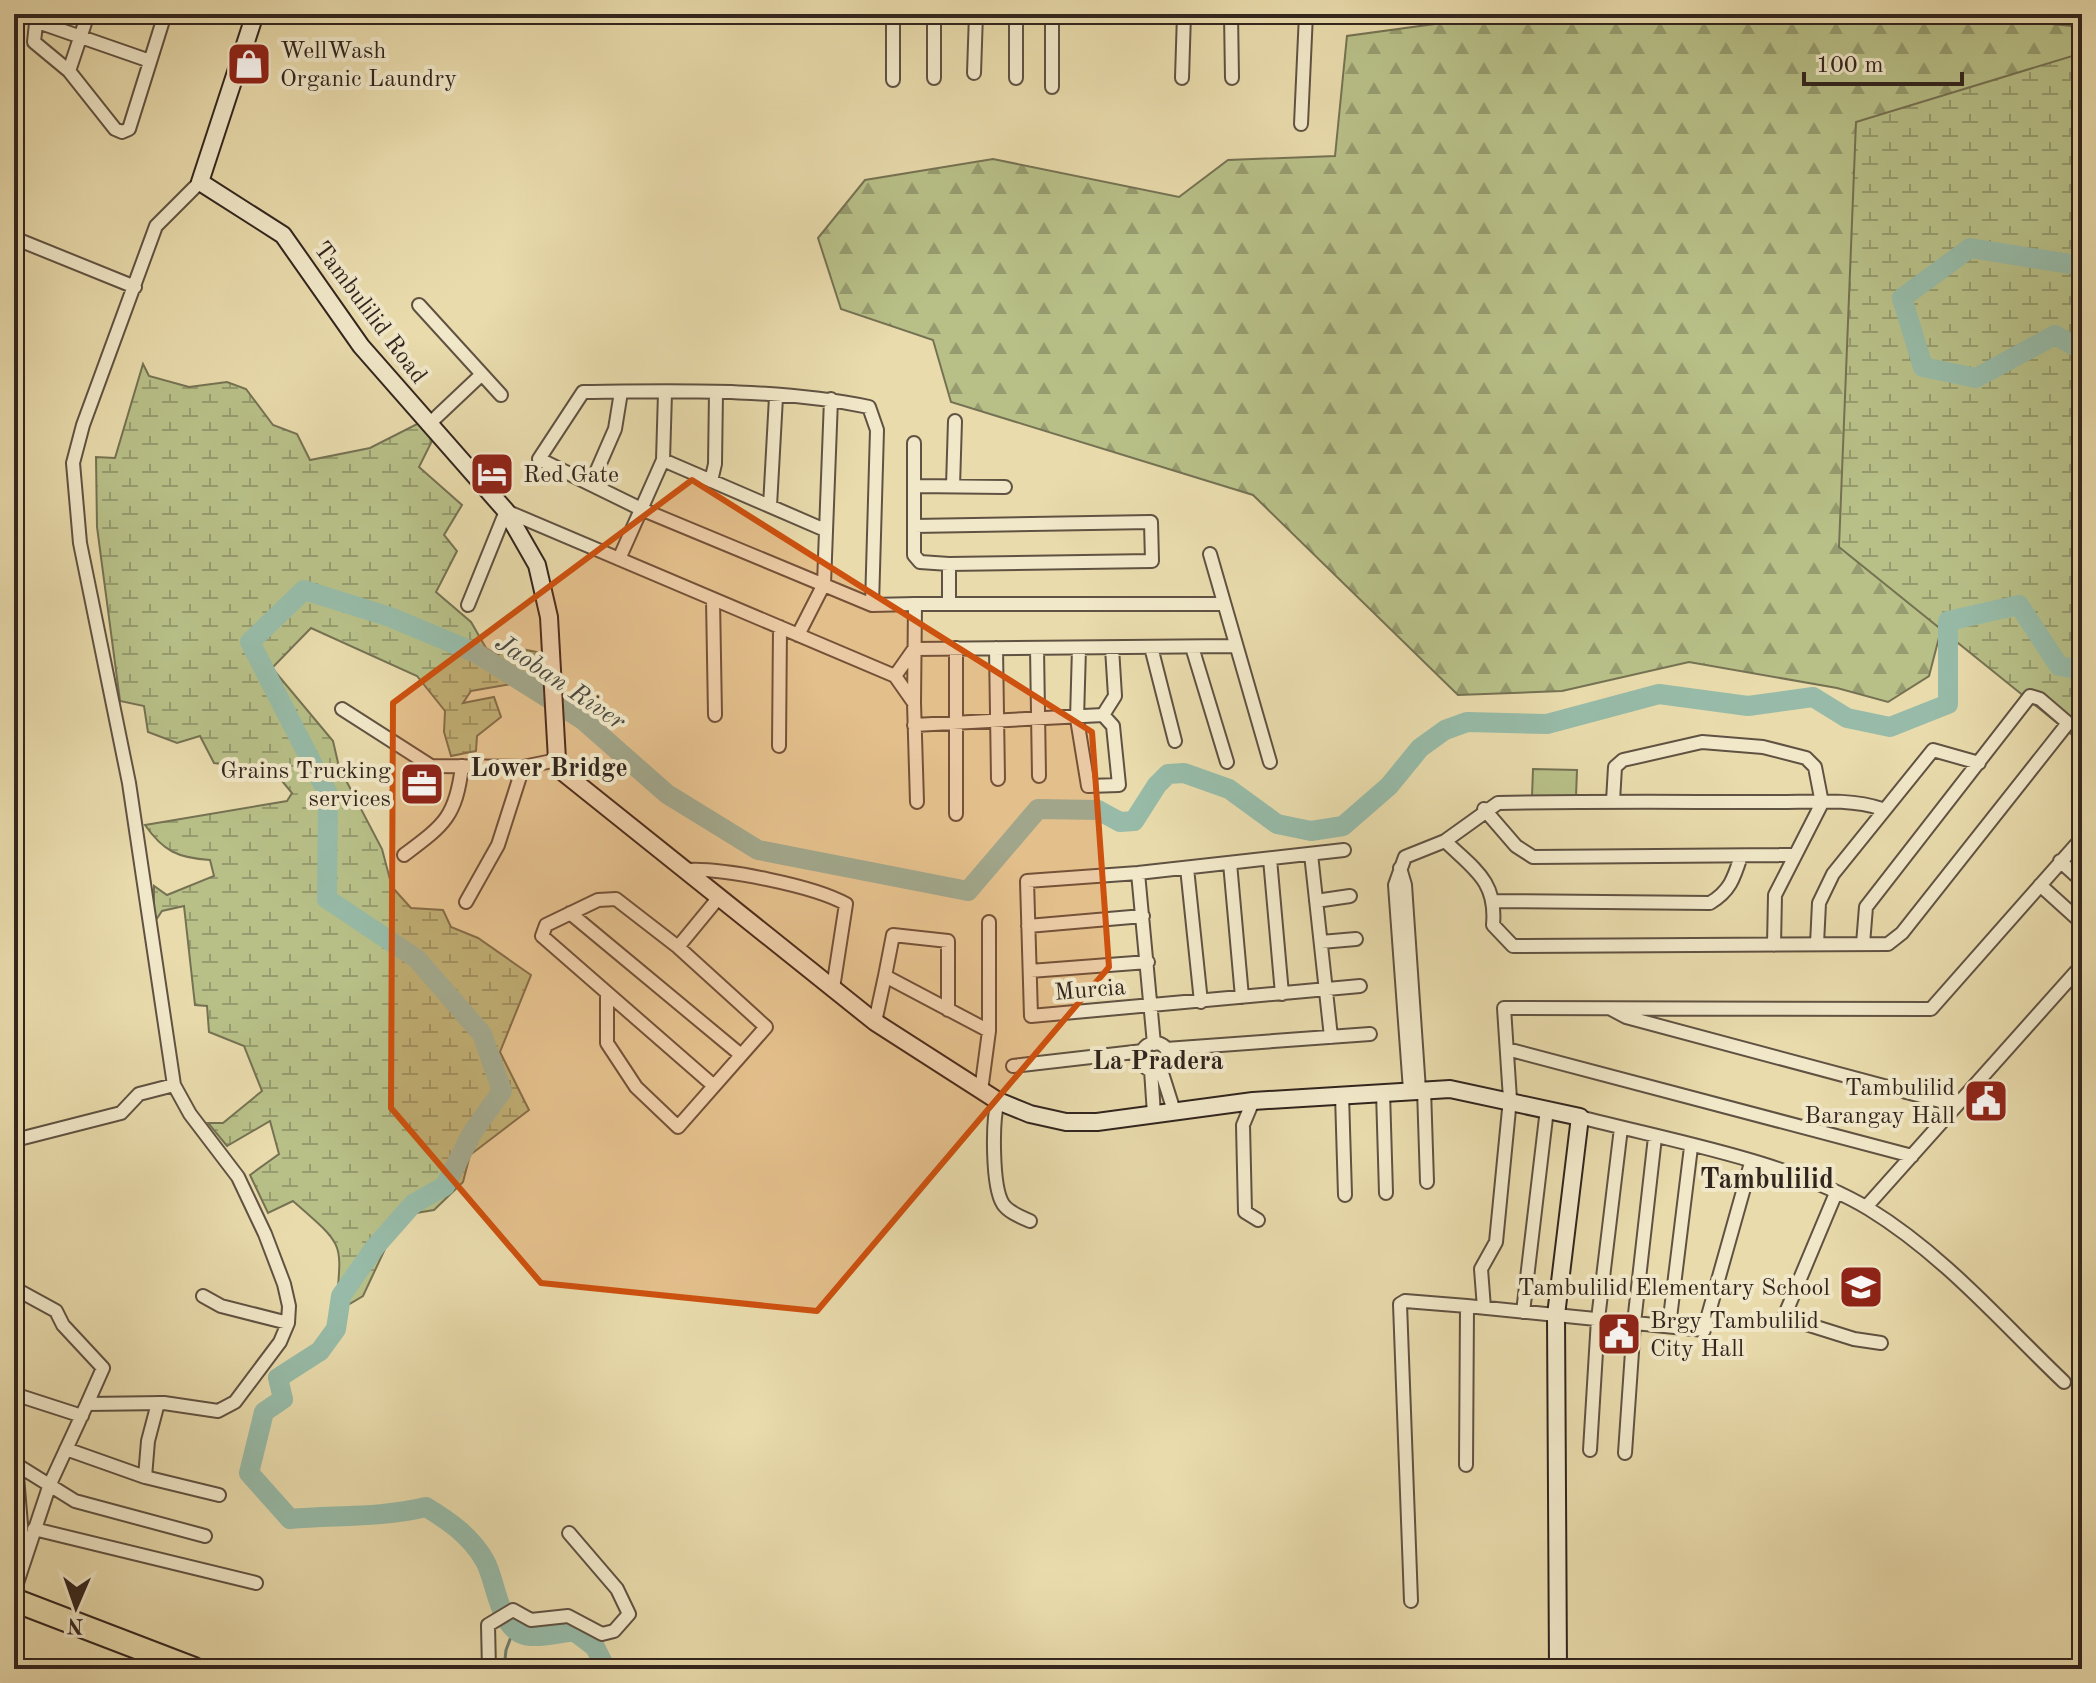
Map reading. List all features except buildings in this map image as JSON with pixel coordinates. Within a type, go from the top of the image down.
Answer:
[{"type":"highway","points":[[14,1600],[194,1669]]},
{"type":"street","points":[[69,71],[88,14]]},
{"type":"street","points":[[150,61],[36,18],[34,42],[69,71],[115,129],[126,132],[150,61],[165,14]]},
{"type":"street","points":[[14,1394],[85,1410],[158,1403],[218,1411],[235,1402],[280,1342],[288,1323],[289,1306],[284,1284],[259,1220],[238,1177],[190,1114],[174,1085],[129,783],[80,543],[73,463],[83,425],[156,226],[200,182],[255,14]]},
{"type":"street","points":[[893,14],[893,80]]},
{"type":"street","points":[[934,14],[934,78]]},
{"type":"street","points":[[974,73],[976,14]]},
{"type":"street","points":[[1016,14],[1016,78]]},
{"type":"street","points":[[1052,14],[1052,87]]},
{"type":"street","points":[[1182,78],[1184,14]]},
{"type":"street","points":[[1231,14],[1232,78]]},
{"type":"street","points":[[1301,124],[1306,14]]},
{"type":"street","name":"Tambulilid Road","points":[[200,182],[283,235],[361,346],[506,511],[537,565],[549,617],[557,760]]},
{"type":"street","points":[[14,238],[135,287]]},
{"type":"street","points":[[419,305],[501,395]]},
{"type":"street","points":[[428,425],[481,375]]},
{"type":"street","points":[[872,605],[877,430],[869,407],[831,399],[716,392],[583,392],[539,459],[641,509],[872,605],[1222,604]]},
{"type":"street","points":[[591,484],[615,429],[621,392]]},
{"type":"street","points":[[711,481],[715,464],[716,392]]},
{"type":"street","points":[[619,559],[663,460],[665,393]]},
{"type":"street","points":[[770,506],[776,397]]},
{"type":"street","points":[[798,635],[824,584],[831,399]]},
{"type":"street","points":[[953,486],[955,421]]},
{"type":"street","points":[[914,443],[915,486],[914,526],[914,555],[917,560],[949,564],[1152,561],[1151,522],[914,526]]},
{"type":"street","points":[[663,460],[825,530]]},
{"type":"street","points":[[915,486],[1005,487]]},
{"type":"street","points":[[468,605],[506,511],[895,676],[914,703]]},
{"type":"street","points":[[1210,554],[1270,762]]},
{"type":"street","points":[[949,564],[949,604]]},
{"type":"street","points":[[713,599],[715,715]]},
{"type":"street","points":[[915,604],[917,802]]},
{"type":"street","points":[[779,746],[780,627]]},
{"type":"street","points":[[914,649],[1235,646]]},
{"type":"street","points":[[1151,647],[1175,741]]},
{"type":"street","points":[[1192,647],[1227,762]]},
{"type":"street","points":[[956,648],[956,814]]},
{"type":"street","points":[[996,648],[998,779]]},
{"type":"street","points":[[1037,648],[1039,776]]},
{"type":"street","points":[[1079,648],[1077,719],[1088,786],[1119,785],[1113,726],[1103,715]]},
{"type":"street","points":[[914,725],[1077,719],[1103,715],[1115,696],[1112,648]]},
{"type":"street","points":[[895,676],[914,649]]},
{"type":"street","points":[[1445,841],[1482,877],[1495,901],[1493,925],[1513,946],[1888,944],[1902,933],[2068,723],[2040,699],[2030,696],[1866,907],[1863,944]]},
{"type":"street","points":[[342,709],[431,766],[523,767],[557,760],[576,787],[687,870],[875,1022],[981,1091],[1030,1114],[1066,1122],[1097,1122],[1253,1101],[1450,1089],[1510,1099],[1580,1117],[1783,1170],[1866,1207],[1957,1275],[2064,1382]]},
{"type":"street","points":[[1613,801],[1615,767],[1623,760],[1702,742],[1763,747],[1806,758],[1815,767],[1822,803],[1792,855],[1775,895],[1774,945]]},
{"type":"street","points":[[1817,944],[1819,903],[1833,874],[1882,809],[1933,750],[1979,763]]},
{"type":"street","points":[[404,855],[441,827],[452,813],[462,766]]},
{"type":"street","points":[[466,902],[498,845],[523,767]]},
{"type":"street","points":[[1427,1182],[1395,885],[1405,857],[1445,841],[1484,809],[1498,803],[1822,803],[1868,805],[1882,809]]},
{"type":"street","points":[[1484,809],[1516,846],[1533,857],[1792,855]]},
{"type":"street","points":[[1484,1308],[1481,1269],[1496,1242],[1510,1099],[1504,1008],[1931,1009],[2082,838]]},
{"type":"street","points":[[1148,962],[1030,971],[1027,881],[1138,873],[1344,850]]},
{"type":"street","points":[[1311,854],[1331,1037]]},
{"type":"street","points":[[1495,901],[1710,903],[1723,895],[1733,882],[1741,856]]},
{"type":"street","points":[[1270,859],[1282,994]]},
{"type":"street","points":[[2060,861],[2082,881]]},
{"type":"street","points":[[1230,863],[1242,997]]},
{"type":"street","points":[[1187,868],[1201,1002]]},
{"type":"street","points":[[687,870],[710,869],[740,874],[846,904],[833,988]]},
{"type":"street","points":[[1138,873],[1153,1006],[1154,1048],[1167,1063],[1156,1070]]},
{"type":"street","points":[[2040,885],[2082,923]]},
{"type":"street","points":[[678,947],[720,896]]},
{"type":"street","points":[[1316,901],[1350,896]]},
{"type":"street","points":[[607,994],[607,1043],[636,1087],[678,1127],[766,1027],[678,947],[616,899],[598,900],[570,913],[546,925],[542,936],[714,1086]]},
{"type":"street","points":[[570,913],[741,1055]]},
{"type":"street","points":[[1028,926],[1143,916]]},
{"type":"street","points":[[981,1091],[989,1031],[989,922]]},
{"type":"street","points":[[875,1022],[893,935],[948,941],[948,1010]]},
{"type":"street","points":[[1321,942],[1356,939]]},
{"type":"street","points":[[1866,1207],[2082,965]]},
{"type":"street","name":"Murcia","points":[[1030,971],[1031,1016],[1360,986]]},
{"type":"street","points":[[885,976],[989,1031]]},
{"type":"street","points":[[1609,1008],[1626,1017],[1955,1105]]},
{"type":"street","points":[[1013,1066],[1154,1048],[1370,1034]]},
{"type":"street","points":[[1154,1048],[1141,1060],[1156,1070],[1174,1111]]},
{"type":"street","points":[[1507,1049],[1912,1156]]},
{"type":"street","points":[[1154,1114],[1156,1070]]},
{"type":"street","points":[[23,1138],[121,1113],[139,1094],[174,1085]]},
{"type":"street","points":[[1383,1092],[1386,1193]]},
{"type":"street","points":[[1342,1095],[1345,1195]]},
{"type":"street","points":[[998,1101],[994,1128],[999,1195],[1006,1209],[1030,1221]]},
{"type":"street","points":[[1253,1101],[1243,1125],[1245,1212],[1258,1220]]},
{"type":"street","points":[[1523,1312],[1547,1109]]},
{"type":"street","points":[[1558,1669],[1556,1315],[1580,1117]]},
{"type":"street","points":[[1590,1450],[1598,1319],[1621,1128]]},
{"type":"street","points":[[1625,1453],[1634,1323],[1655,1137]]},
{"type":"street","points":[[1669,1326],[1691,1147]]},
{"type":"street","points":[[1411,1601],[1400,1304],[1405,1301],[1467,1306],[1704,1330],[1751,1163]]},
{"type":"street","points":[[1836,1193],[1784,1317],[1854,1339],[1881,1343]]},
{"type":"street","points":[[14,1288],[56,1311],[63,1325],[103,1368],[50,1484],[18,1567],[14,1592]]},
{"type":"street","points":[[203,1296],[221,1306],[288,1323]]},
{"type":"street","points":[[1466,1465],[1467,1306]]},
{"type":"street","points":[[145,1477],[148,1441],[158,1403]]},
{"type":"street","points":[[66,1449],[145,1477],[219,1495]]},
{"type":"street","points":[[15,1464],[75,1501],[205,1536]]},
{"type":"street","points":[[15,1464],[26,1552]]},
{"type":"street","points":[[34,1529],[256,1583]]},
{"type":"street","points":[[489,1669],[488,1625],[492,1620],[515,1610],[531,1620],[568,1616],[602,1634],[614,1631],[629,1614],[617,1589],[569,1533]]},
{"type":"highlighted area","points":[[692,480],[1092,732],[1109,967],[817,1311],[541,1283],[391,1108],[393,703]]},
{"type":"green space","points":[[1508,14],[1949,14],[2082,27],[2082,247],[1948,603],[1929,676],[1888,702],[1837,688],[1689,662],[1562,691],[1458,695],[1253,495],[951,402],[933,340],[841,309],[818,238],[865,180],[993,159],[1179,197],[1228,160],[1335,156],[1347,36]]},
{"type":"green space","points":[[2082,53],[2082,743],[1839,547],[1856,122]]},
{"type":"green space","points":[[143,364],[149,376],[189,387],[227,382],[246,389],[273,425],[297,434],[310,460],[370,448],[421,422],[434,437],[419,467],[462,505],[444,535],[457,551],[436,592],[471,622],[486,648],[497,655],[512,647],[557,656],[531,666],[545,678],[471,691],[463,703],[494,697],[501,717],[477,736],[476,751],[451,756],[444,732],[445,711],[417,676],[311,628],[272,668],[333,741],[339,767],[382,849],[392,887],[411,908],[443,910],[451,927],[478,938],[531,975],[500,1052],[529,1110],[470,1155],[463,1182],[434,1210],[416,1213],[392,1234],[363,1296],[336,1312],[339,1258],[332,1238],[293,1201],[268,1213],[250,1175],[279,1154],[270,1121],[227,1146],[208,1123],[223,1123],[262,1091],[244,1046],[209,1032],[207,1006],[195,1005],[184,906],[162,911],[154,923],[154,886],[167,895],[214,876],[210,860],[172,852],[145,825],[287,801],[292,793],[273,770],[214,763],[200,736],[177,743],[148,732],[144,706],[120,701],[97,527],[96,457],[115,458]]},
{"type":"green space","points":[[1533,769],[1577,770],[1576,797],[1532,796]]},
{"type":"waterway","name":"Jaoban River","points":[[2082,266],[1970,248],[1902,298],[1923,367],[1976,378],[2055,335],[2082,350]]},
{"type":"waterway","name":"Jaoban River","points":[[606,1669],[595,1647],[574,1631],[531,1636],[520,1633],[512,1626],[500,1606],[489,1570],[479,1552],[459,1530],[426,1507],[375,1515],[290,1519],[249,1473],[264,1412],[283,1399],[278,1378],[320,1351],[336,1329],[341,1296],[375,1247],[413,1204],[445,1186],[472,1133],[502,1091],[482,1034],[417,959],[327,899],[328,794],[250,642],[304,590],[390,617],[476,653],[583,720],[667,794],[758,850],[968,891],[1038,809],[1098,810],[1120,822],[1134,821],[1157,785],[1168,774],[1184,773],[1229,789],[1277,824],[1311,831],[1343,826],[1389,786],[1420,748],[1445,730],[1467,722],[1547,724],[1659,694],[1748,706],[1813,697],[1847,718],[1890,727],[1948,704],[1948,621],[2019,605],[2059,666],[2082,670]]},
{"type":"waterway","points":[[504,1669],[506,1650],[514,1629]]},
{"type":"place","name":"WellWash Organic Laundry","points":[[249,64]]},
{"type":"place","name":"Red Gate","points":[[492,474]]},
{"type":"place","name":"Grains Trucking services","points":[[422,784]]},
{"type":"place","name":"Tambulilid Barangay Hall","points":[[1986,1101]]},
{"type":"place","name":"Tambulilid Elementary School","points":[[1861,1287]]},
{"type":"place","name":"Brgy Tambulilid City Hall","points":[[1619,1334]]},
{"type":"district","name":"Lower Bridge","points":[[549,767]]},
{"type":"district","name":"La Pradera","points":[[1158,1060]]},
{"type":"district","name":"Tambulilid","points":[[1767,1178]]}]
